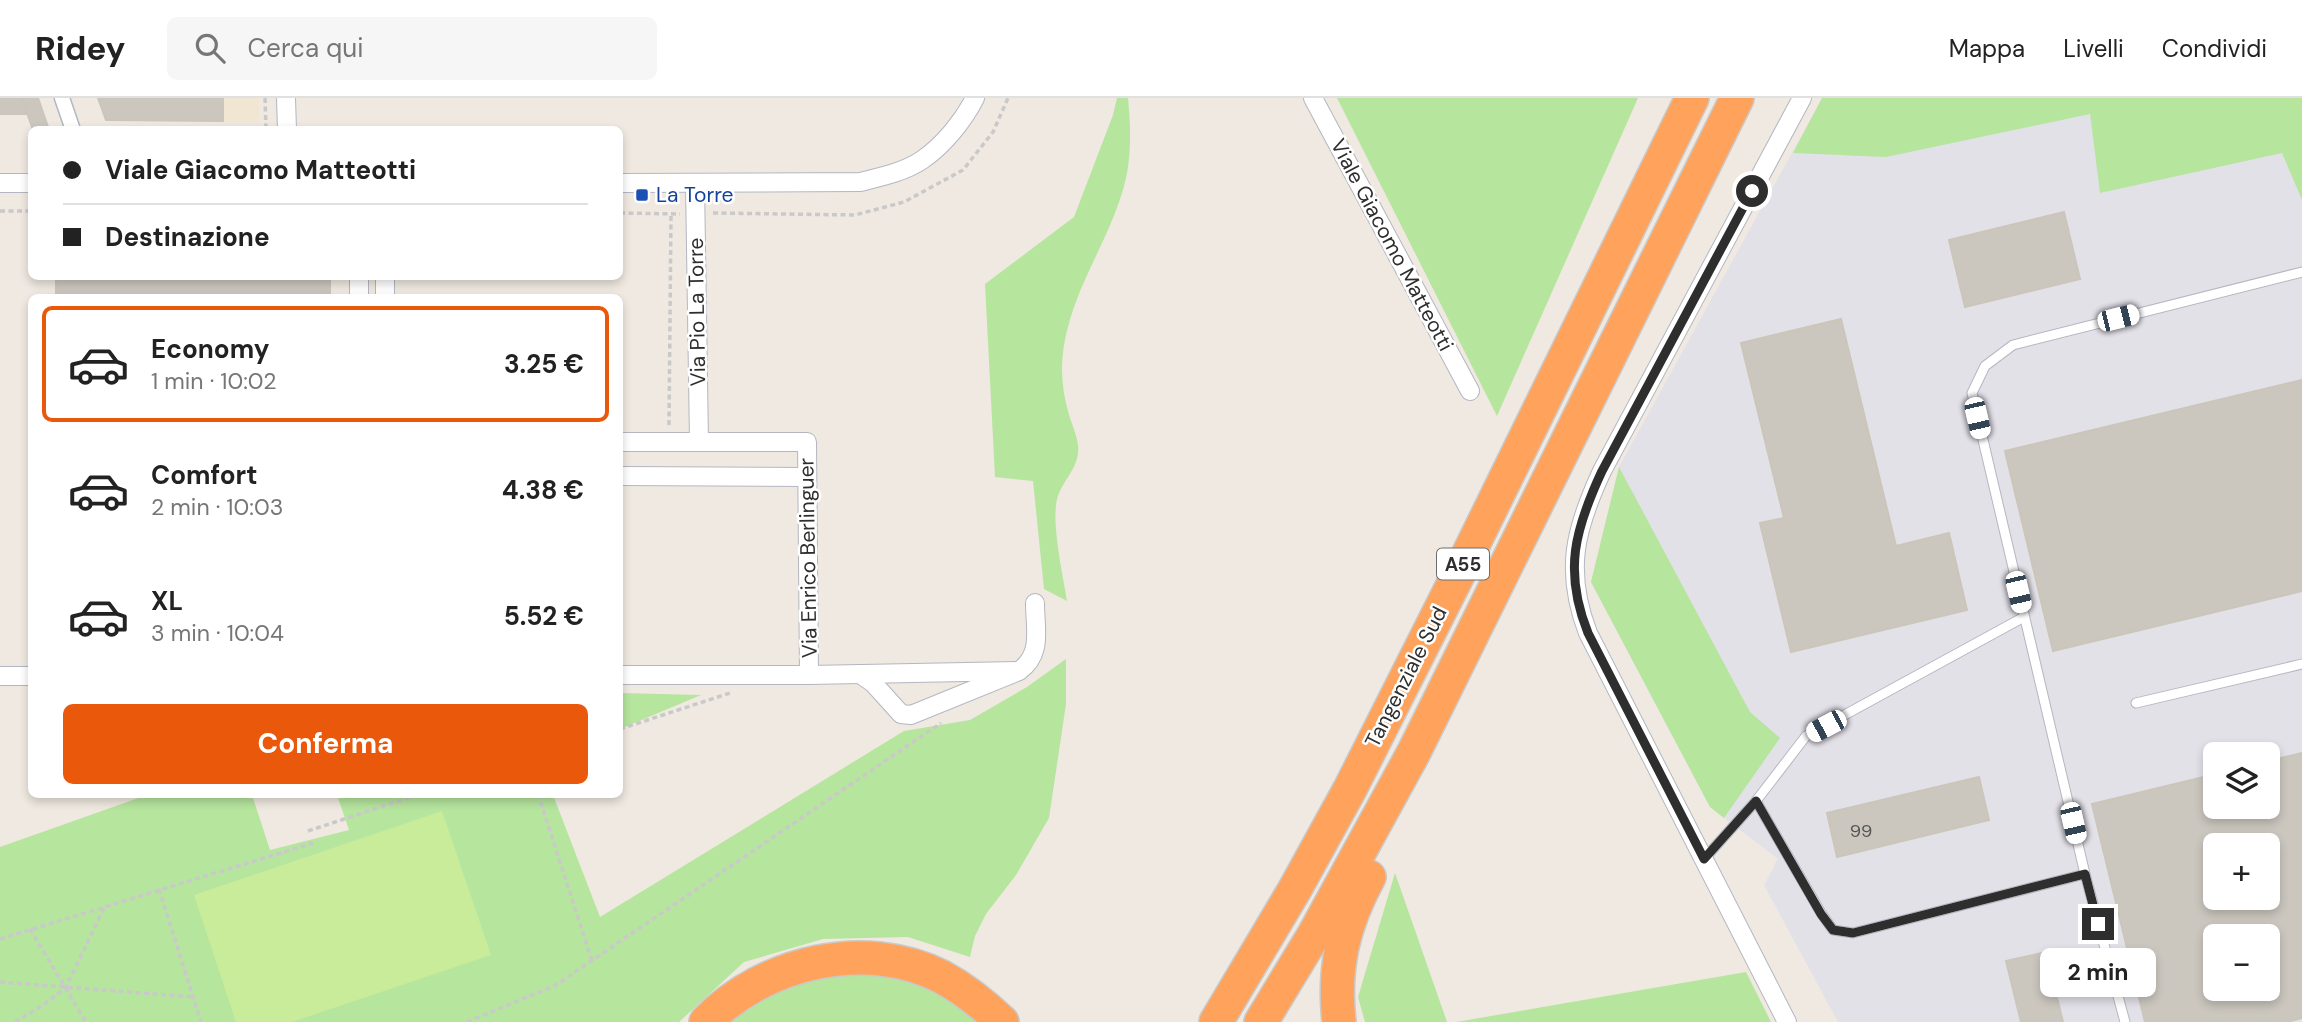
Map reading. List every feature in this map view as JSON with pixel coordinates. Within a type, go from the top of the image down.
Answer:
[{"type":"highway","name":"Tangenziale Sud","points":[[1216,1022],[1296,889],[1350,789],[1692,98]]},
{"type":"highway","name":"Tangenziale Sud","points":[[1262,1022],[1365,844],[1462,657],[1737,98]]},
{"type":"highway","points":[[1339,1022],[1337,963],[1355,903],[1421,779],[1462,657]]},
{"type":"highway","points":[[706,1022],[732,998],[756,983],[780,972],[837,959],[891,962],[942,977],[967,993],[1002,1022]]},
{"type":"street","points":[[62,98],[72,126]]},
{"type":"street","points":[[286,98],[287,126]]},
{"type":"street","points":[[623,183],[860,182],[891,174],[921,161],[946,138],[969,110],[975,98]]},
{"type":"street","name":"Viale Giacomo Matteotti","points":[[1314,98],[1470,391]]},
{"type":"street","points":[[1787,1022],[1588,633],[1579,610],[1574,585],[1579,531],[1587,503],[1802,98]]},
{"type":"street","points":[[0,183],[28,183]]},
{"type":"street","name":"Via Pio La Torre","points":[[695,183],[699,442]]},
{"type":"street","points":[[623,442],[699,442]]},
{"type":"street","name":"Via Enrico Berlinguer","points":[[699,442],[807,442],[809,675]]},
{"type":"street","points":[[623,476],[807,477]]},
{"type":"street","points":[[860,674],[873,683],[901,714],[946,710],[1030,663],[1035,653],[1035,603]]},
{"type":"street","name":"Via Enrico Berlinguer","points":[[623,675],[1019,671]]},
{"type":"street","points":[[940,672],[947,676],[951,684],[946,710]]},
{"type":"street","points":[[0,676],[28,676]]},
{"type":"lane","points":[[2125,1022],[2085,874],[1972,393],[1985,366],[2013,345],[2302,272]]},
{"type":"lane","points":[[1704,859],[1756,801],[1806,736],[2024,617]]},
{"type":"lane","points":[[2136,703],[2302,664]]},
{"type":"lane","points":[[1756,801],[1821,914],[1833,930],[1853,933],[2085,874]]},
{"type":"path","points":[[265,98],[265,126]]},
{"type":"path","points":[[0,211],[28,211]]},
{"type":"path","points":[[669,442],[671,214]]},
{"type":"path","points":[[623,728],[740,690],[745,675]]},
{"type":"path","points":[[467,1022],[556,985],[946,710]]},
{"type":"path","points":[[309,831],[408,798]]},
{"type":"path","points":[[539,798],[592,961]]},
{"type":"path","points":[[0,939],[313,843]]},
{"type":"path","points":[[159,889],[201,1022]]},
{"type":"path","points":[[15,1022],[45,1004],[66,987],[106,905]]},
{"type":"path","points":[[30,929],[86,1022]]},
{"type":"path","points":[[0,982],[193,997]]},
{"type":"shaded area","points":[[98,98],[259,98],[259,122],[106,120]]},
{"type":"shaded area","points":[[1822,98],[2302,98],[2302,1022],[1838,1022],[1764,885],[1778,859],[1710,807],[1591,582],[1619,467]]},
{"type":"green space","points":[[1117,98],[1128,98],[1128,170],[1116,210],[1073,310],[1062,358],[1062,380],[1078,448],[1075,464],[1058,496],[1055,518],[1067,601],[1044,589],[1033,481],[995,477],[985,284],[1074,217]]},
{"type":"green space","points":[[1337,98],[1638,98],[1497,416]]},
{"type":"green space","points":[[1822,98],[2302,98],[2302,200],[2282,153],[2100,193],[2090,114],[1886,157],[1793,153]]},
{"type":"green space","points":[[1619,467],[1750,712],[1780,738],[1724,818],[1710,807],[1591,582]]},
{"type":"green space","points":[[1066,659],[1066,704],[1049,818],[1016,875],[986,914],[975,936],[970,957],[908,937],[823,939],[744,962],[679,1022],[0,1022],[0,847],[139,798],[253,798],[270,850],[349,830],[338,798],[554,798],[600,917],[904,731],[970,720],[1027,687]]},
{"type":"green space","points":[[623,693],[701,695],[623,728]]},
{"type":"green space","points":[[442,811],[491,955],[292,1022],[236,1022],[194,895]]},
{"type":"green space","points":[[1395,873],[1447,1022],[1365,1022],[1358,997]]},
{"type":"green space","points":[[849,970],[920,982],[985,1022],[726,1022],[782,986]]},
{"type":"green space","points":[[1746,972],[1771,1022],[1456,1022]]},
{"type":"building","points":[[0,98],[21,98],[27,114],[0,114]]},
{"type":"building","points":[[22,98],[38,98],[48,126],[32,126]]},
{"type":"building","points":[[98,98],[223,98],[223,121],[106,120]]},
{"type":"building","points":[[2064,212],[2080,279],[1965,307],[1949,240]]},
{"type":"building","points":[[56,280],[330,280],[330,294],[56,294]]},
{"type":"building","points":[[1841,319],[1896,546],[1949,533],[1967,610],[1791,652],[1760,523],[1784,518],[1741,343]]},
{"type":"building","points":[[2302,380],[2302,591],[2053,651],[2005,451]]},
{"type":"building","points":[[2302,753],[2302,1018],[2287,1022],[2145,1022],[2092,804],[2203,777],[2203,819],[2280,819],[2280,758]]},
{"type":"building","points":[[1979,777],[1989,820],[1837,857],[1827,813]]},
{"type":"building","points":[[2046,952],[2063,1022],[2021,1022],[2006,961]]},
{"type":"place","name":"La Torre","points":[[642,195]]},
{"type":"route","points":[[1752,191],[1587,503],[1579,531],[1574,585],[1579,610],[1588,633],[1704,859],[1756,801],[1821,914],[1833,930],[1853,933],[2085,874],[2098,924]]}]
